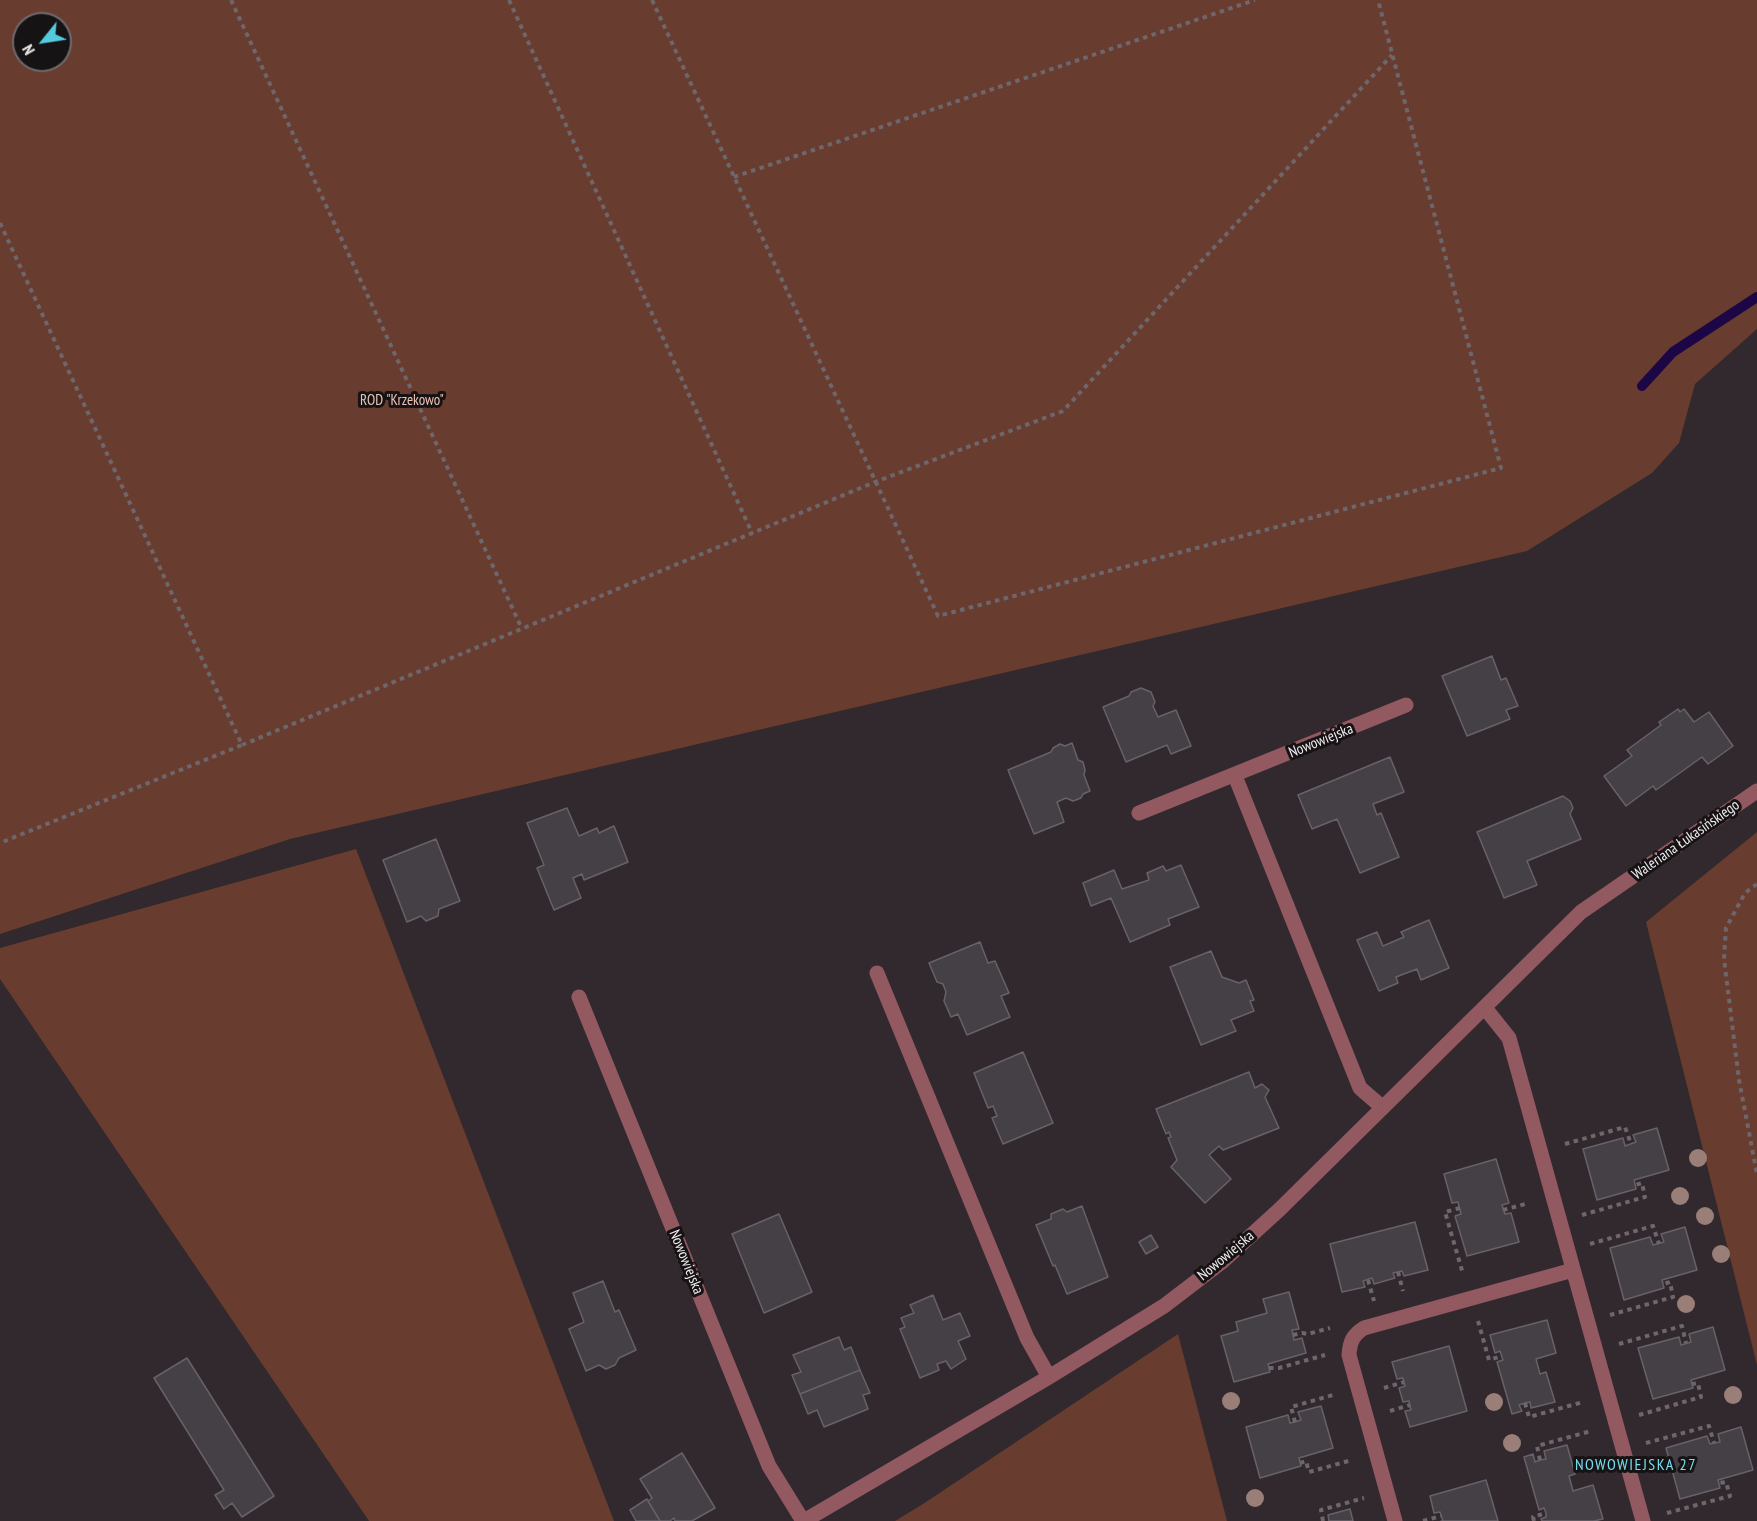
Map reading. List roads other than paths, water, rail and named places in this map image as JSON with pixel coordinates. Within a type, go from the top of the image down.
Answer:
[{"type":"street","name":"Nowowiejska","points":[[1139,813],[1407,705]]},
{"type":"street","points":[[1235,776],[1360,1088],[1382,1107]]},
{"type":"street","name":"Waleriana Łukasińskiego","points":[[1615,889],[1757,791]]},
{"type":"street","name":"Nowowiejska","points":[[579,997],[769,1466],[804,1521],[1049,1377],[1164,1306],[1223,1261],[1280,1209],[1581,912],[1615,889]]},
{"type":"street","points":[[877,973],[1027,1338],[1049,1377]]},
{"type":"street","points":[[1485,1008],[1509,1038],[1574,1270],[1651,1519]]},
{"type":"street","points":[[1395,1521],[1349,1355],[1350,1343],[1354,1335],[1364,1328],[1574,1270]]},
{"type":"waterway","points":[[1642,386],[1673,352],[1757,297]]},
{"type":"district","name":"NOWOWIEJSKA 27","points":[[1636,1465]]},
{"type":"park label","name":"ROD \"Krzekowo\"","points":[[402,401]]}]
